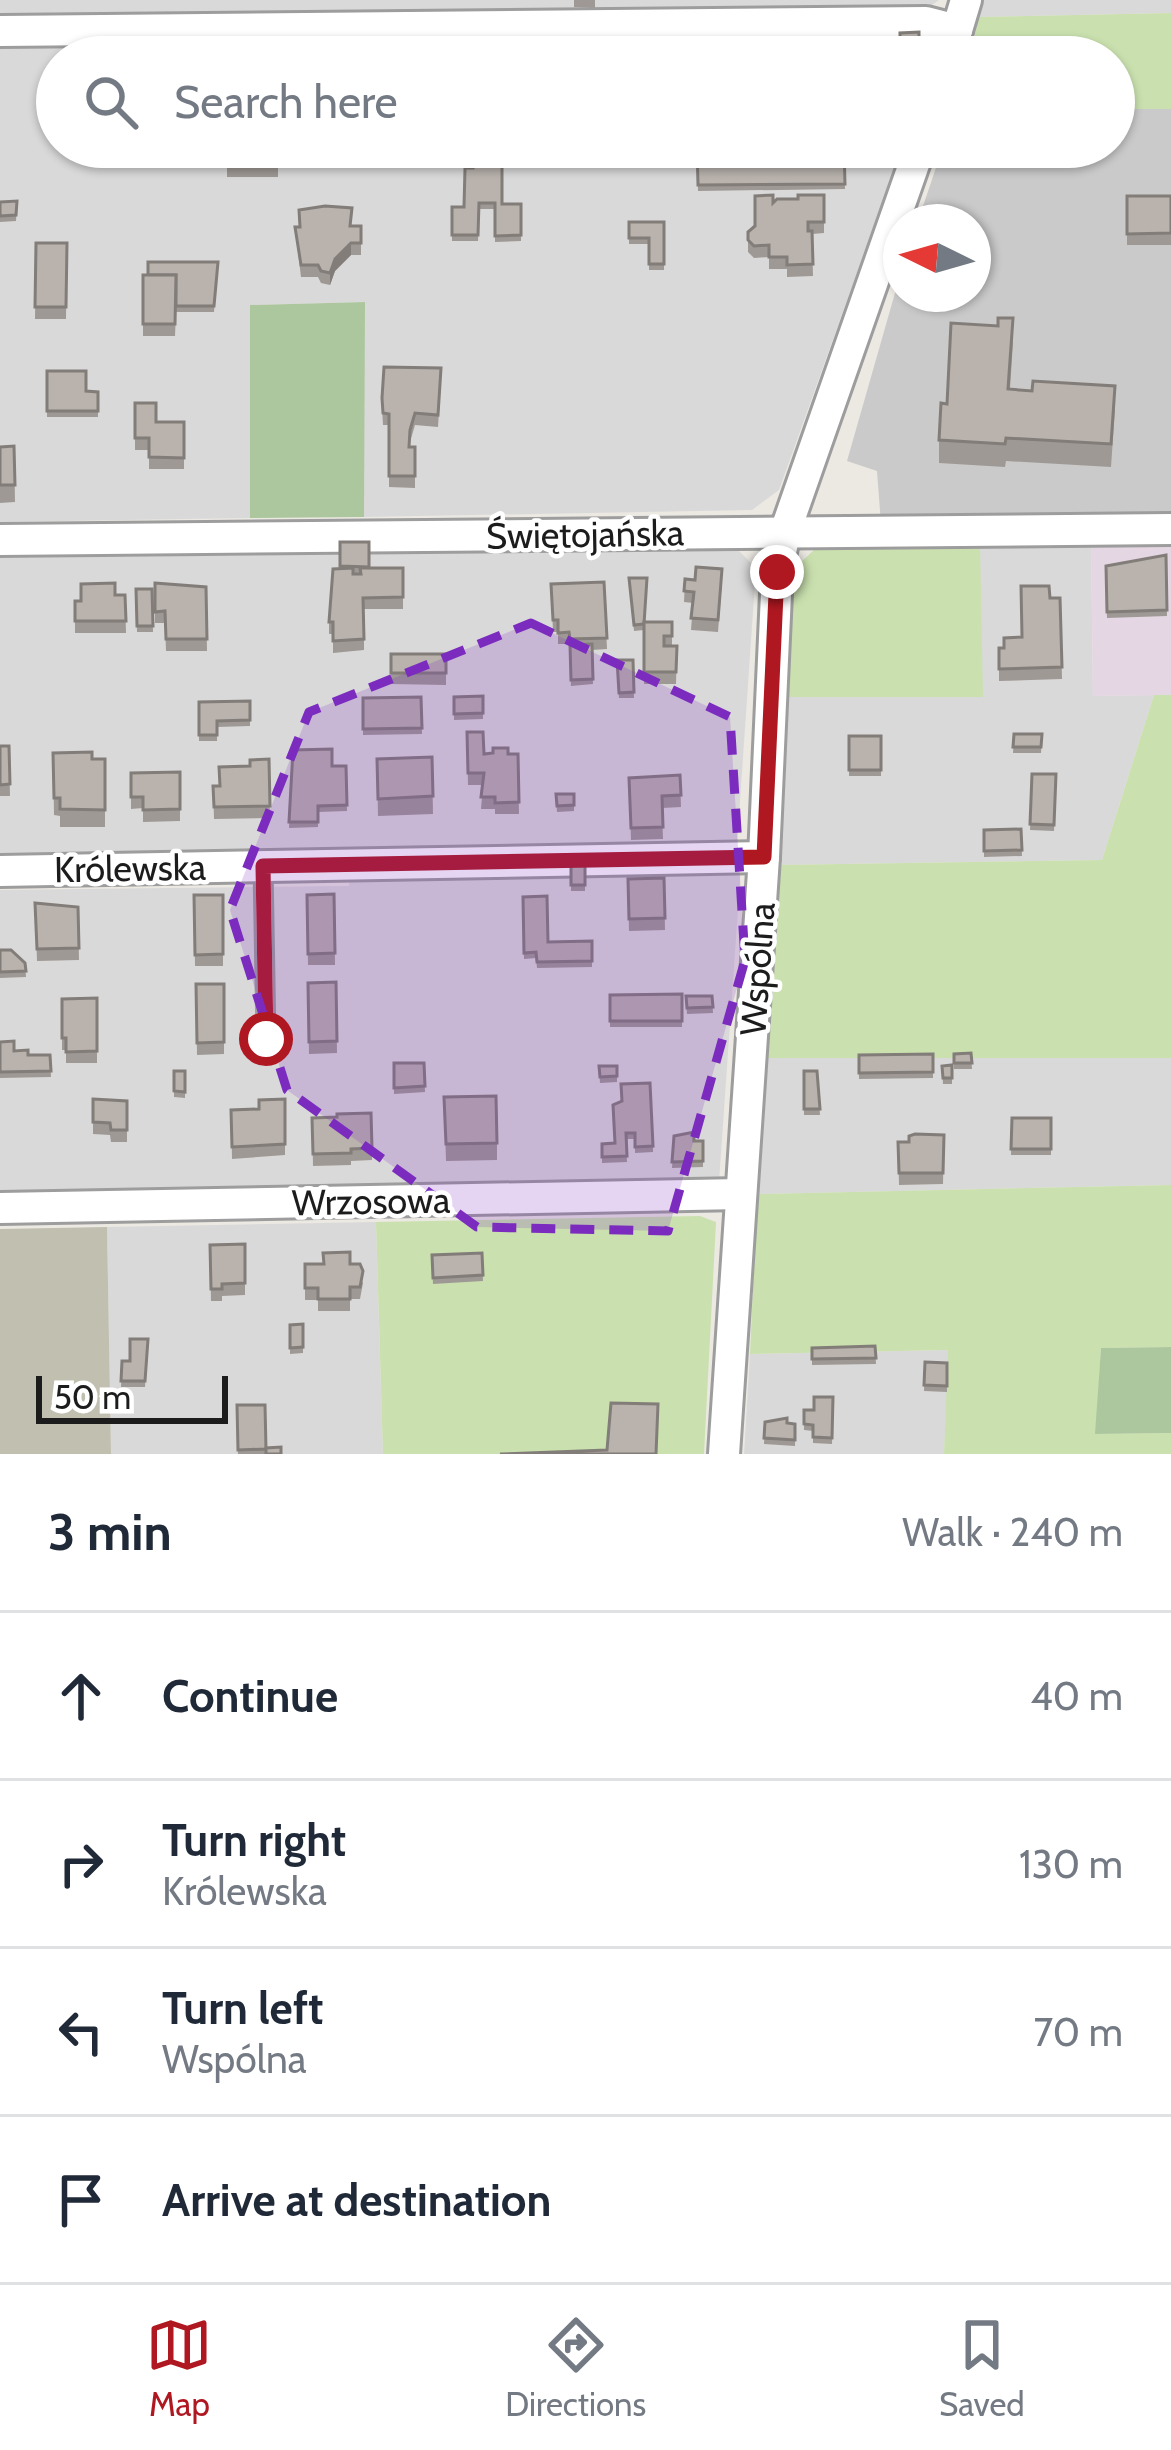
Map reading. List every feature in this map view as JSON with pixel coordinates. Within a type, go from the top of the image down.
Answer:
[{"type":"street","points":[[0,31],[926,22],[957,29]]},
{"type":"street","name":"Wspólna","points":[[724,1454],[764,857],[777,572],[785,532],[913,168]]},
{"type":"street","name":"Świętojańska","points":[[0,540],[1171,529]]},
{"type":"street","name":"Królewska","points":[[0,871],[764,857]]},
{"type":"street","name":"Wrzosowa","points":[[0,1208],[741,1193]]},
{"type":"lane","points":[[263,866],[266,1039]]},
{"type":"highlighted area","points":[[531,623],[730,717],[745,960],[668,1231],[477,1227],[287,1090],[230,910],[309,712]]},
{"type":"shaded area","points":[[0,0],[939,0],[924,11],[920,36],[36,36],[36,168],[894,168],[779,490],[752,510],[364,517],[364,302],[250,305],[250,518],[0,522]]},
{"type":"shaded area","points":[[984,0],[1171,0],[1171,13],[979,17]]},
{"type":"shaded area","points":[[1135,109],[1171,109],[1171,520],[881,524],[877,471],[847,461],[890,312],[991,312],[991,204],[924,204],[936,168],[1135,168]]},
{"type":"shaded area","points":[[1171,539],[1171,695],[1093,696],[1091,541]]},
{"type":"shaded area","points":[[1091,541],[1093,696],[1154,695],[1102,860],[777,865],[781,697],[980,542]]},
{"type":"shaded area","points":[[738,550],[756,568],[737,845],[0,858],[0,558]]},
{"type":"shaded area","points":[[741,866],[719,1182],[0,1196],[0,890],[349,886],[350,871]]},
{"type":"shaded area","points":[[767,1058],[1171,1058],[1171,1185],[757,1194]]},
{"type":"shaded area","points":[[376,1222],[383,1454],[111,1454],[107,1227]]},
{"type":"shaded area","points":[[107,1227],[111,1454],[0,1454],[0,1229]]},
{"type":"shaded area","points":[[949,1350],[944,1454],[744,1454],[750,1354]]},
{"type":"green space","points":[[1171,13],[1171,109],[1135,109],[1135,36],[974,36],[979,17]]},
{"type":"green space","points":[[365,302],[364,517],[250,518],[250,305]]},
{"type":"green space","points":[[980,542],[983,697],[781,697],[789,574],[819,545]]},
{"type":"green space","points":[[1154,695],[1171,695],[1171,1058],[767,1058],[777,865],[1102,860]]},
{"type":"green space","points":[[1171,1185],[1171,1347],[1101,1348],[1096,1434],[1171,1433],[1171,1454],[944,1454],[948,1350],[750,1354],[757,1194]]},
{"type":"green space","points":[[700,1216],[716,1222],[704,1454],[383,1454],[376,1222]]},
{"type":"green space","points":[[1171,1347],[1171,1433],[1095,1434],[1101,1348]]},
{"type":"building","points":[[465,168],[502,168],[502,204],[521,204],[521,235],[495,236],[495,203],[479,203],[478,235],[452,235],[452,207],[464,207]]},
{"type":"building","points":[[698,168],[845,168],[845,184],[698,185]]},
{"type":"building","points":[[773,195],[773,203],[798,199],[798,195],[824,195],[824,222],[808,222],[813,264],[787,265],[787,257],[769,257],[769,245],[754,246],[748,240],[755,226],[755,196]]},
{"type":"building","points":[[1127,196],[1171,196],[1171,233],[1127,234]]},
{"type":"building","points":[[17,201],[16,215],[0,216],[0,202]]},
{"type":"building","points":[[352,208],[350,226],[361,226],[361,243],[351,243],[335,259],[330,273],[318,265],[301,265],[295,227],[300,227],[299,210]]},
{"type":"building","points":[[629,222],[664,222],[664,264],[649,264],[649,238],[629,238]]},
{"type":"building","points":[[36,243],[67,243],[66,307],[35,307]]},
{"type":"building","points":[[148,262],[218,262],[214,306],[176,306],[176,275],[148,275]]},
{"type":"building","points":[[143,275],[176,275],[175,324],[143,324]]},
{"type":"building","points":[[998,318],[1013,318],[1008,389],[1032,391],[1033,381],[1115,386],[1111,444],[939,440],[941,403],[947,404],[951,323],[998,326]]},
{"type":"building","points":[[384,367],[441,368],[438,415],[415,413],[410,430],[415,476],[389,476]]},
{"type":"building","points":[[47,371],[86,371],[86,391],[98,392],[98,411],[47,411]]},
{"type":"building","points":[[135,403],[156,403],[156,422],[184,422],[184,458],[149,457],[149,438],[135,438]]},
{"type":"building","points":[[14,446],[15,485],[0,485],[0,447]]},
{"type":"building","points":[[340,542],[369,542],[369,567],[340,566]]},
{"type":"building","points":[[1166,555],[1167,610],[1107,612],[1106,566]]},
{"type":"building","points":[[696,567],[722,569],[718,620],[691,618],[694,592],[684,591],[685,579],[695,580]]},
{"type":"building","points":[[353,568],[353,574],[361,574],[360,568],[403,568],[403,597],[363,598],[364,639],[333,641],[333,622],[329,622],[333,569]]},
{"type":"building","points":[[629,578],[647,578],[644,624],[634,625]]},
{"type":"building","points":[[604,582],[607,638],[570,639],[569,632],[558,633],[551,584]]},
{"type":"building","points":[[115,583],[115,595],[125,595],[126,621],[75,621],[81,584]]},
{"type":"building","points":[[155,583],[206,587],[207,639],[166,639],[165,611],[155,612]]},
{"type":"building","points":[[1021,586],[1049,586],[1050,598],[1060,598],[1062,667],[999,669],[1004,638],[1022,637]]},
{"type":"building","points":[[136,589],[152,589],[153,626],[137,626]]},
{"type":"building","points":[[644,622],[672,622],[672,636],[664,636],[664,646],[677,646],[676,672],[644,672]]},
{"type":"building","points":[[592,644],[593,679],[571,680],[570,645]]},
{"type":"building","points":[[391,654],[446,654],[446,673],[391,673]]},
{"type":"building","points":[[617,660],[633,660],[634,692],[619,693]]},
{"type":"building","points":[[483,696],[483,713],[454,714],[454,697]]},
{"type":"building","points":[[421,697],[422,728],[363,729],[363,698]]},
{"type":"building","points":[[250,701],[250,720],[217,721],[217,735],[199,735],[199,702]]},
{"type":"building","points":[[467,732],[483,732],[484,754],[493,753],[493,748],[508,748],[508,754],[518,754],[519,802],[495,803],[495,797],[481,797],[484,773],[468,773]]},
{"type":"building","points":[[1014,734],[1042,734],[1041,747],[1013,747]]},
{"type":"building","points":[[849,736],[881,736],[881,770],[849,770]]},
{"type":"building","points":[[0,746],[9,746],[10,784],[0,785]]},
{"type":"building","points":[[332,749],[332,766],[346,766],[347,805],[318,806],[318,822],[289,822],[293,750]]},
{"type":"building","points":[[92,752],[92,759],[105,759],[105,810],[60,809],[60,798],[54,798],[53,753]]},
{"type":"building","points":[[432,757],[433,796],[378,799],[377,759]]},
{"type":"building","points":[[269,759],[270,806],[214,807],[219,767],[250,766],[250,760]]},
{"type":"building","points":[[180,772],[180,809],[143,810],[143,797],[131,797],[131,773]]},
{"type":"building","points":[[1032,774],[1056,774],[1054,825],[1030,824]]},
{"type":"building","points":[[680,775],[681,795],[662,796],[663,827],[631,828],[629,778]]},
{"type":"building","points":[[556,794],[574,794],[574,805],[557,806]]},
{"type":"building","points":[[1021,829],[1022,850],[984,851],[984,830]]},
{"type":"building","points":[[571,864],[585,864],[585,885],[571,885]]},
{"type":"building","points":[[664,878],[665,918],[629,919],[628,879]]},
{"type":"building","points":[[334,894],[335,953],[308,954],[307,895]]},
{"type":"building","points":[[194,895],[223,895],[223,954],[195,955]]},
{"type":"building","points":[[547,896],[548,942],[592,941],[592,961],[537,962],[536,952],[524,953],[523,897]]},
{"type":"building","points":[[35,903],[78,907],[79,948],[37,949]]},
{"type":"building","points":[[0,950],[11,950],[25,963],[26,971],[0,972]]},
{"type":"building","points":[[336,982],[337,1041],[309,1042],[308,983]]},
{"type":"building","points":[[196,984],[224,984],[224,1042],[197,1043]]},
{"type":"building","points":[[682,994],[682,1021],[610,1021],[610,995]]},
{"type":"building","points":[[686,996],[712,996],[713,1007],[687,1008]]},
{"type":"building","points":[[97,998],[97,1051],[66,1052],[62,999]]},
{"type":"building","points":[[14,1041],[14,1051],[50,1055],[51,1071],[0,1072],[0,1042]]},
{"type":"building","points":[[971,1053],[972,1063],[954,1063],[954,1054]]},
{"type":"building","points":[[933,1054],[933,1072],[859,1073],[859,1055]]},
{"type":"building","points":[[394,1063],[424,1063],[425,1086],[394,1088]]},
{"type":"building","points":[[952,1065],[952,1078],[943,1078],[942,1066]]},
{"type":"building","points":[[599,1066],[617,1066],[617,1076],[600,1077]]},
{"type":"building","points":[[174,1071],[185,1071],[185,1092],[174,1091]]},
{"type":"building","points":[[804,1071],[817,1071],[820,1109],[804,1109]]},
{"type":"building","points":[[650,1083],[653,1146],[635,1147],[635,1133],[626,1133],[627,1156],[602,1157],[602,1144],[615,1143],[613,1105],[622,1101],[621,1084]]},
{"type":"building","points":[[496,1096],[497,1143],[446,1144],[444,1097]]},
{"type":"building","points":[[93,1099],[127,1101],[127,1130],[111,1130],[110,1123],[93,1122]]},
{"type":"building","points":[[285,1099],[285,1144],[232,1147],[231,1110],[259,1109],[259,1100]]},
{"type":"building","points":[[371,1113],[372,1148],[313,1154],[312,1118]]},
{"type":"building","points":[[1012,1118],[1051,1118],[1051,1149],[1011,1149]]},
{"type":"building","points":[[694,1132],[694,1141],[703,1141],[703,1161],[672,1162],[674,1136]]},
{"type":"building","points":[[915,1134],[944,1135],[943,1173],[899,1173],[898,1142],[909,1142]]},
{"type":"building","points":[[245,1244],[245,1283],[211,1289],[210,1245]]},
{"type":"building","points":[[350,1252],[350,1264],[360,1264],[363,1271],[360,1287],[350,1287],[350,1299],[318,1299],[318,1288],[305,1288],[305,1264],[324,1264],[323,1253]]},
{"type":"building","points":[[482,1253],[483,1275],[433,1278],[432,1255]]},
{"type":"building","points":[[303,1324],[303,1347],[290,1348],[290,1325]]},
{"type":"building","points":[[130,1339],[148,1339],[145,1381],[121,1381],[122,1361],[130,1361]]},
{"type":"building","points":[[875,1346],[876,1358],[812,1359],[812,1348]]},
{"type":"building","points":[[925,1362],[947,1363],[947,1386],[924,1385]]},
{"type":"building","points":[[814,1397],[833,1397],[832,1438],[813,1437],[813,1425],[804,1424],[804,1410],[814,1410]]},
{"type":"building","points":[[611,1403],[658,1404],[656,1454],[500,1454],[607,1450]]},
{"type":"building","points":[[237,1405],[265,1405],[266,1449],[238,1450]]},
{"type":"building","points":[[787,1418],[787,1423],[795,1424],[795,1440],[764,1438],[765,1422]]},
{"type":"building","points":[[281,1447],[281,1454],[266,1454],[266,1448]]},
{"type":"route","points":[[266,1039],[263,866],[764,857],[777,572]]}]
